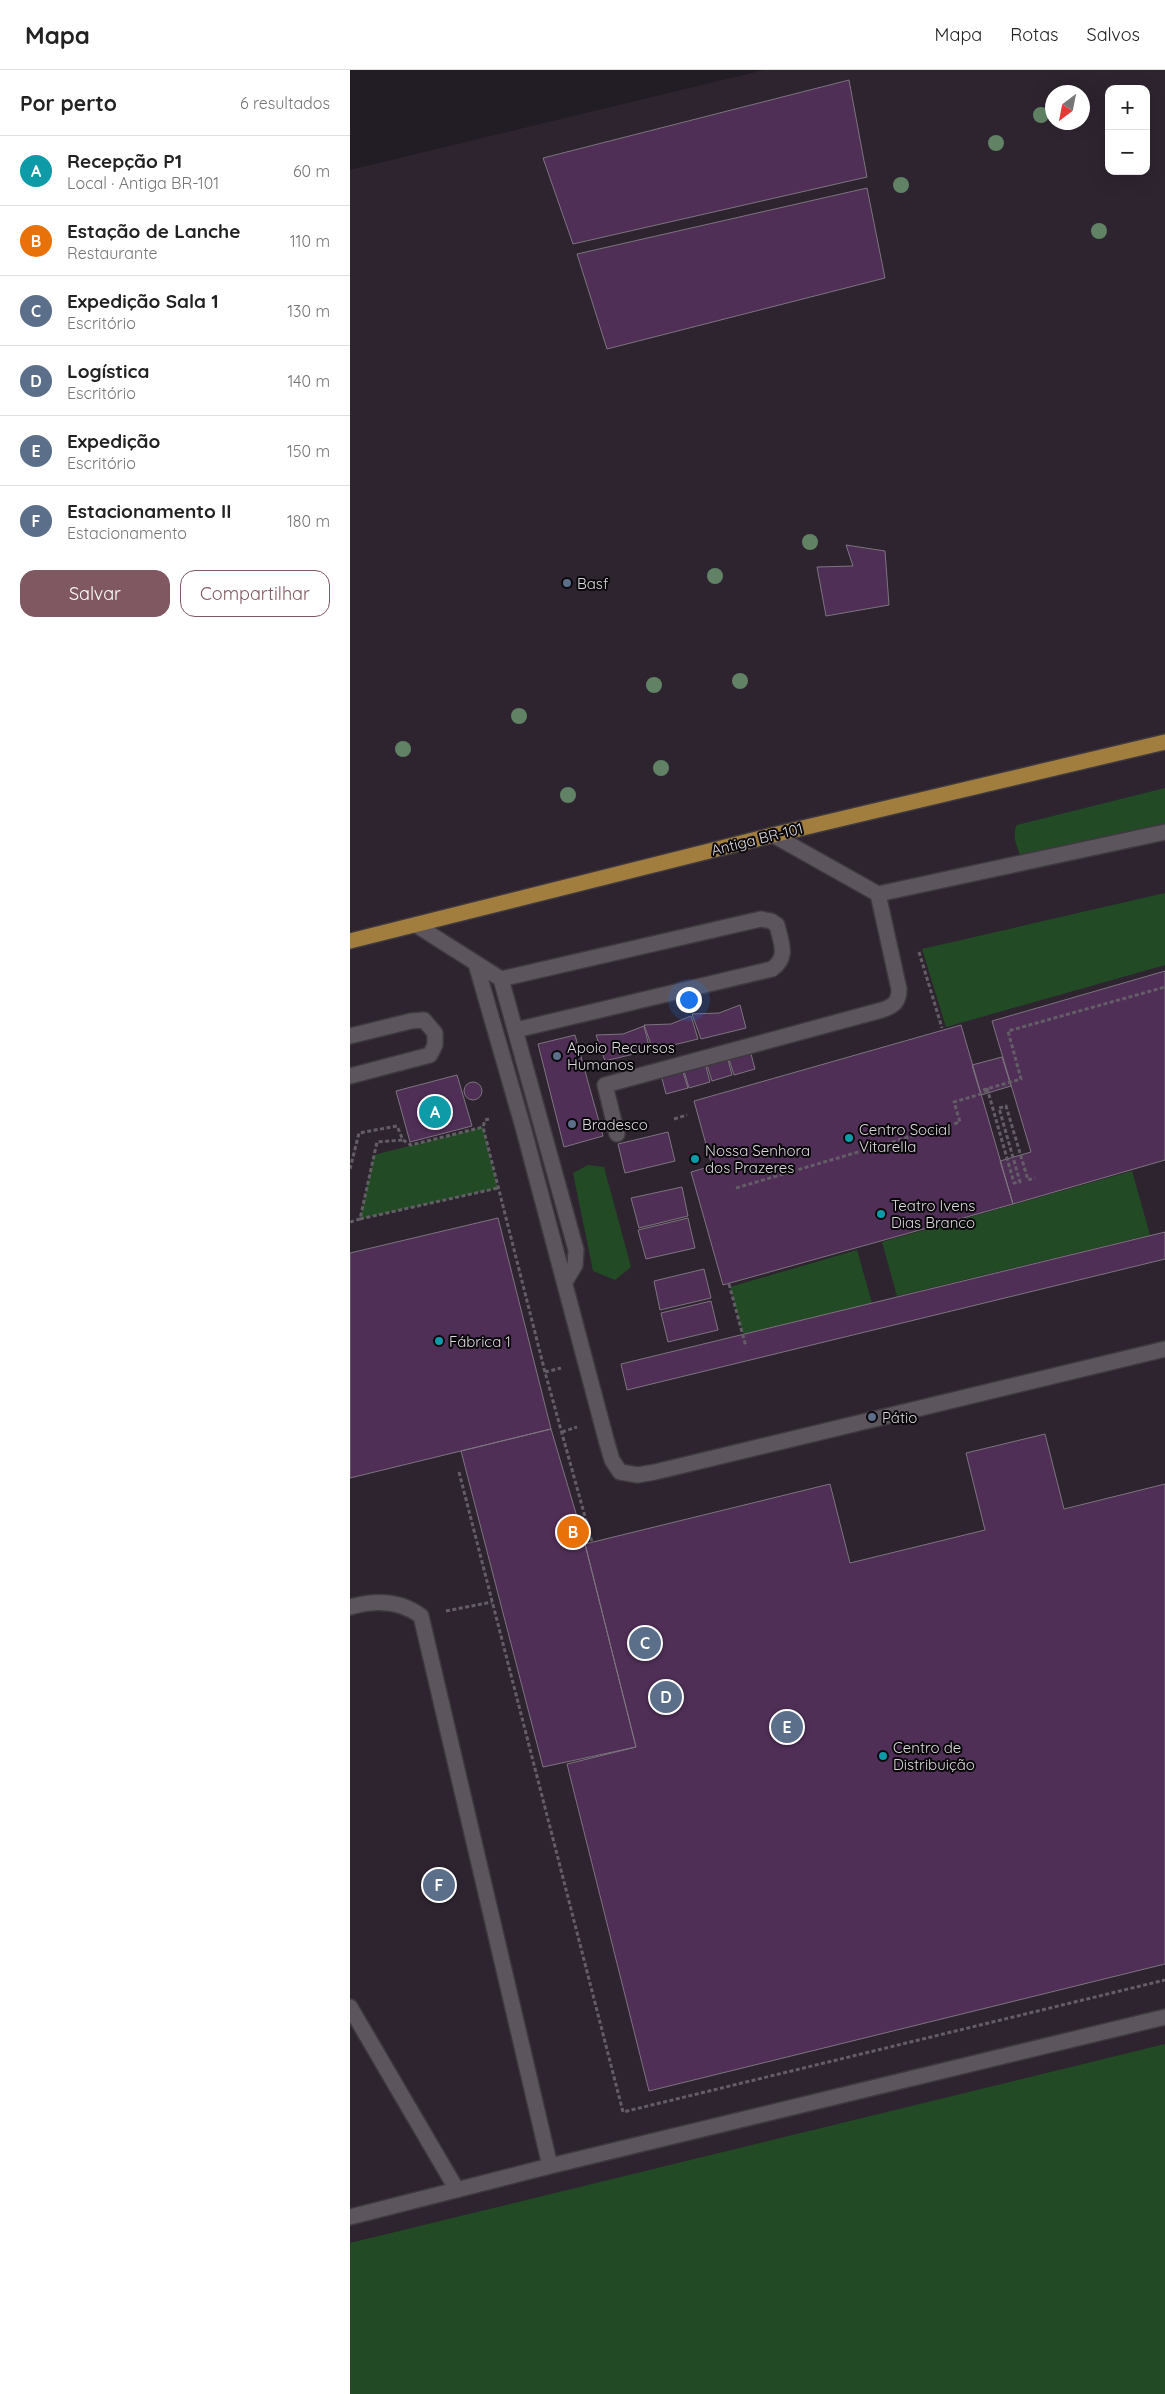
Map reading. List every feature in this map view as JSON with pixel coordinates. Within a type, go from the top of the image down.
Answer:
[{"type":"main road","name":"Antiga BR-101","points":[[350,941],[773,835],[1165,742]]},
{"type":"lane","points":[[773,835],[878,894],[1165,832]]},
{"type":"lane","points":[[618,1134],[604,1085],[882,1010],[895,1004],[898,999],[899,989],[878,894]]},
{"type":"lane","points":[[501,979],[761,919],[771,921],[777,925],[784,954],[780,963],[772,969],[516,1030]]},
{"type":"lane","points":[[416,925],[501,979],[576,1250],[575,1265],[565,1282]]},
{"type":"lane","points":[[476,964],[565,1282],[612,1460],[620,1472],[638,1475],[1165,1349]]},
{"type":"lane","points":[[350,1036],[411,1021],[424,1020],[435,1033],[434,1045],[430,1055],[350,1076]]},
{"type":"lane","points":[[350,1607],[376,1602],[388,1603],[411,1608],[421,1616],[550,2166]]},
{"type":"lane","points":[[350,2007],[457,2190]]},
{"type":"lane","points":[[350,2217],[550,2166],[1165,2017]]},
{"type":"path","points":[[919,952],[942,1028]]},
{"type":"path","points":[[736,1188],[960,1122],[954,1102],[1021,1079],[1008,1031],[1165,987]]},
{"type":"path","points":[[983,1090],[988,1090]]},
{"type":"path","points":[[988,1090],[1014,1183],[1020,1182],[1000,1108],[1006,1106],[1028,1180],[1035,1178]]},
{"type":"path","points":[[674,1119],[687,1115]]},
{"type":"path","points":[[489,1119],[485,1120],[483,1127],[592,1542]]},
{"type":"path","points":[[350,1169],[359,1133],[397,1126],[403,1140]]},
{"type":"path","points":[[360,1219],[377,1142],[403,1140],[412,1145],[483,1127]]},
{"type":"path","points":[[350,1222],[498,1188]]},
{"type":"path","points":[[729,1284],[746,1347]]},
{"type":"path","points":[[546,1372],[561,1367],[563,1375]]},
{"type":"path","points":[[459,1472],[623,2112],[1165,1980]]},
{"type":"path","points":[[421,1616],[492,1602]]},
{"type":"shaded area","points":[[764,70],[1165,70],[1165,2096],[350,2292],[350,170]]},
{"type":"green space","points":[[1165,788],[1165,825],[1028,857],[1020,855],[1015,836],[1017,825]]},
{"type":"green space","points":[[1165,893],[1165,965],[946,1027],[922,949]]},
{"type":"green space","points":[[483,1127],[498,1188],[360,1219],[374,1155]]},
{"type":"green space","points":[[588,1165],[604,1167],[631,1267],[615,1280],[593,1271],[573,1173]]},
{"type":"green space","points":[[1132,1171],[1150,1235],[897,1296],[882,1242]]},
{"type":"green space","points":[[857,1250],[872,1303],[743,1334],[730,1287]]},
{"type":"green space","points":[[1165,2044],[1165,2394],[350,2394],[350,2243]]},
{"type":"building","points":[[849,80],[867,177],[573,244],[543,158]]},
{"type":"building","points":[[867,188],[885,278],[607,349],[577,254]]},
{"type":"building","points":[[846,545],[885,551],[889,605],[826,616],[817,567],[853,566]]},
{"type":"building","points":[[1165,971],[1165,1160],[1013,1204],[1000,1161],[1031,1152],[992,1021]]},
{"type":"building","points":[[740,1005],[746,1028],[701,1039],[692,1014],[719,1013]]},
{"type":"building","points":[[691,1016],[698,1039],[653,1050],[644,1025],[671,1024]]},
{"type":"building","name":"Centro Social Vitarella","points":[[961,1025],[1013,1204],[723,1285],[691,1172],[712,1166],[694,1101]]},
{"type":"building","points":[[644,1026],[650,1050],[605,1061],[596,1035],[623,1034]]},
{"type":"building","points":[[575,1035],[603,1136],[564,1147],[538,1044]]},
{"type":"building","points":[[750,1050],[755,1069],[734,1075],[728,1056]]},
{"type":"building","points":[[727,1056],[732,1075],[712,1081],[706,1062]]},
{"type":"building","points":[[1002,1057],[1011,1086],[981,1095],[972,1065]]},
{"type":"building","points":[[705,1063],[710,1082],[689,1088],[683,1068]]},
{"type":"building","points":[[682,1069],[688,1088],[666,1094],[661,1075]]},
{"type":"building","points":[[457,1075],[472,1126],[410,1142],[396,1091]]},
{"type":"building","points":[[473,1082],[479,1085],[482,1091],[479,1097],[473,1100],[467,1097],[464,1091],[467,1085]]},
{"type":"building","points":[[668,1132],[675,1161],[625,1173],[618,1144]]},
{"type":"building","points":[[682,1187],[688,1216],[639,1228],[631,1198]]},
{"type":"building","name":"Fábrica 1","points":[[498,1218],[551,1429],[350,1478],[350,1253]]},
{"type":"building","points":[[688,1218],[695,1248],[646,1259],[638,1230]]},
{"type":"building","points":[[1165,1232],[1165,1259],[627,1390],[621,1364]]},
{"type":"building","points":[[704,1269],[711,1298],[660,1310],[654,1281]]},
{"type":"building","points":[[711,1301],[718,1330],[668,1342],[661,1313]]},
{"type":"building","points":[[551,1429],[585,1544],[636,1747],[543,1767],[461,1451]]},
{"type":"building","name":"Centro de Distribuição","points":[[1045,1434],[1064,1509],[1165,1484],[1165,1964],[649,2091],[567,1764],[636,1747],[585,1544],[830,1484],[850,1563],[985,1530],[966,1453]]},
{"type":"place","name":"Basf","points":[[567,583]]},
{"type":"place","name":"Apoio Recursos Humanos","points":[[557,1056]]},
{"type":"place","name":"Recepção P1","points":[[435,1112]]},
{"type":"place","name":"Bradesco","points":[[572,1124]]},
{"type":"place","name":"Centro Social Vitarella","points":[[849,1138]]},
{"type":"place","name":"Nossa Senhora dos Prazeres","points":[[695,1159]]},
{"type":"place","name":"Teatro Ivens Dias Branco","points":[[881,1214]]},
{"type":"place","name":"Fábrica 1","points":[[439,1341]]},
{"type":"place","name":"Pátio","points":[[872,1417]]},
{"type":"place","name":"Estação de Lanche","points":[[573,1532]]},
{"type":"place","name":"Expedição Sala 1","points":[[645,1643]]},
{"type":"place","name":"Logística","points":[[666,1697]]},
{"type":"place","name":"Expedição","points":[[787,1727]]},
{"type":"place","name":"Centro de Distribuição","points":[[883,1756]]},
{"type":"place","name":"Estacionamento II","points":[[439,1885]]}]
